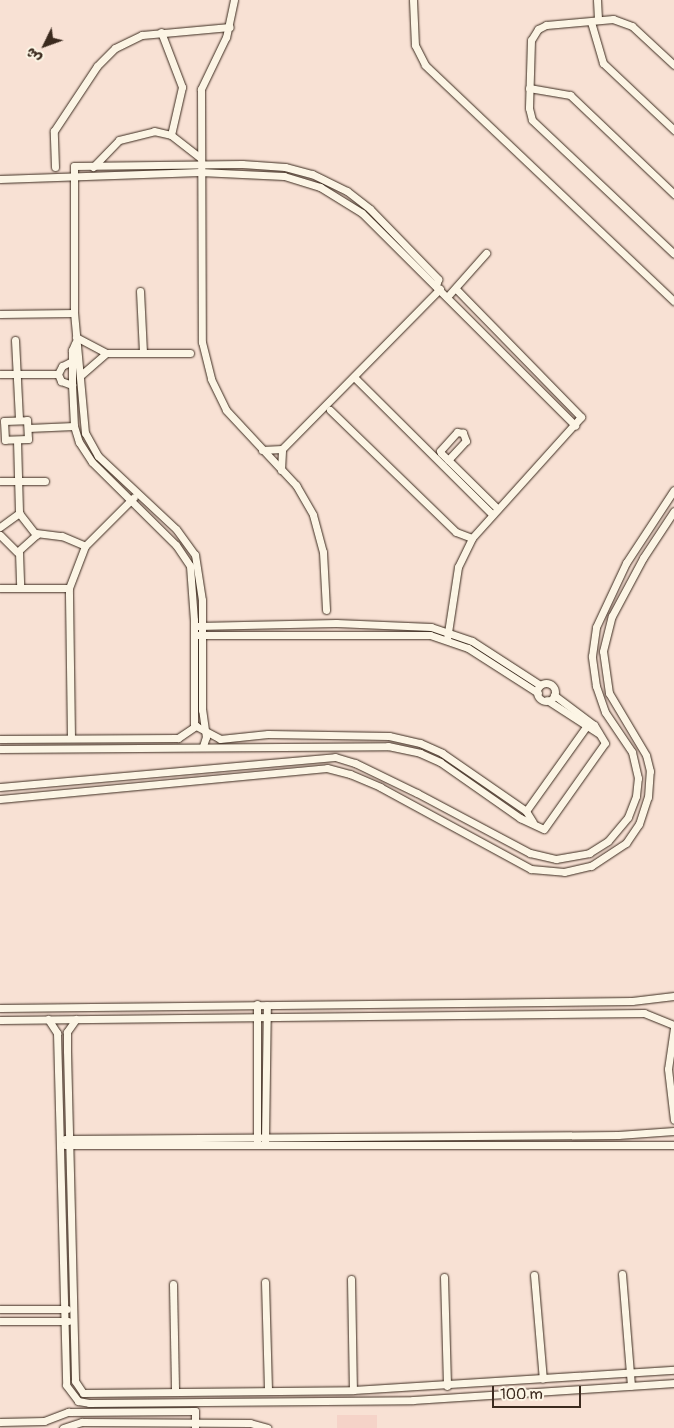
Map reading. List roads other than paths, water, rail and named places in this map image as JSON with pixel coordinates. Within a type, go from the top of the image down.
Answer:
[{"type":"street","points":[[234,0],[230,27],[201,89],[204,130],[200,161],[204,353],[211,379],[226,410],[301,493],[316,522],[323,552],[326,610]]},
{"type":"street","points":[[413,0],[415,45],[425,65],[674,301]]},
{"type":"street","points":[[597,0],[594,21],[603,63],[674,130]]},
{"type":"street","points":[[674,65],[632,26],[612,19],[546,25],[535,32],[531,40],[530,88],[532,120],[674,254]]},
{"type":"street","points":[[55,167],[54,131],[97,66],[124,42],[161,32],[230,27]]},
{"type":"street","points":[[161,32],[182,87],[171,135]]},
{"type":"street","points":[[530,88],[570,95],[674,194]]},
{"type":"street","points":[[94,166],[110,146],[125,137],[154,131],[171,135],[200,161]]},
{"type":"street","points":[[203,746],[206,737],[198,710],[200,580],[192,549],[89,444],[83,420],[81,375],[74,313],[74,166],[200,161],[285,167],[337,185],[366,205],[438,279],[438,287],[354,377],[282,449],[262,450]]},
{"type":"street","points":[[0,180],[200,172],[284,176],[333,193],[355,206],[575,424]]},
{"type":"street","points":[[447,297],[456,289],[460,279],[486,253]]},
{"type":"street","points":[[447,639],[458,567],[472,538],[580,418],[456,289]]},
{"type":"street","points":[[140,291],[143,352]]},
{"type":"street","points":[[0,314],[74,313]]},
{"type":"street","points":[[15,340],[19,420]]},
{"type":"street","points":[[76,340],[106,353],[190,353]]},
{"type":"street","points":[[76,340],[72,361],[74,426],[88,457],[131,499],[187,559],[193,582],[198,626]]},
{"type":"street","points":[[81,375],[106,353]]},
{"type":"street","points":[[72,361],[62,366],[58,374],[61,381],[72,385]]},
{"type":"street","points":[[0,374],[58,374]]},
{"type":"street","points":[[354,377],[495,511]]},
{"type":"street","points":[[330,410],[456,532],[472,538]]},
{"type":"street","points":[[19,420],[28,420],[28,439],[5,440],[2,427],[4,421],[19,420]]},
{"type":"street","points":[[28,428],[74,426]]},
{"type":"street","points":[[17,440],[19,512],[36,533],[62,536],[85,546]]},
{"type":"street","points":[[281,470],[282,449]]},
{"type":"street","points":[[448,460],[495,511]]},
{"type":"street","points":[[0,481],[45,482]]},
{"type":"street","points":[[0,787],[327,756],[346,759],[530,853],[556,859],[589,853],[608,841],[621,827],[634,804],[637,787],[636,761],[605,712],[592,666],[594,637],[599,618],[626,564],[674,490]]},
{"type":"street","points":[[71,738],[69,588],[85,546],[138,493]]},
{"type":"street","points":[[0,800],[322,768],[336,770],[380,787],[531,869],[564,872],[602,862],[631,837],[645,810],[650,788],[646,755],[613,702],[602,664],[608,625],[636,570],[674,510]]},
{"type":"street","points":[[0,527],[19,512]]},
{"type":"street","points":[[20,588],[19,552],[36,533]]},
{"type":"street","points":[[0,535],[19,552]]},
{"type":"street","points":[[633,552],[643,558]]},
{"type":"street","points":[[626,564],[636,570]]},
{"type":"street","points":[[0,588],[69,588]]},
{"type":"street","points":[[194,726],[202,728],[216,738],[242,742],[399,748],[432,758],[489,795],[520,818],[533,822],[542,828],[548,826],[604,748],[604,742],[594,724],[554,695],[552,685],[540,686],[480,645],[448,630],[424,626],[319,624],[198,626]]},
{"type":"street","points":[[319,624],[320,634]]},
{"type":"street","points":[[198,635],[411,633],[447,639],[476,652],[586,727],[598,733]]},
{"type":"street","points":[[538,693],[540,686]]},
{"type":"street","points":[[547,700],[554,695]]},
{"type":"street","points":[[198,710],[194,726],[182,737],[3,739],[3,749],[203,746],[242,742],[268,734],[401,738],[436,750],[526,811],[533,822]]},
{"type":"street","points":[[526,811],[586,727]]},
{"type":"street","points":[[132,738],[133,747]]},
{"type":"street","points":[[228,766],[228,777]]},
{"type":"street","points":[[489,795],[494,788]]},
{"type":"street","points":[[0,1008],[649,1001],[674,996]]},
{"type":"street","points":[[649,1001],[650,1014]]},
{"type":"street","points":[[257,1004],[257,1140]]},
{"type":"street","points":[[265,1140],[267,1004]]},
{"type":"street","points":[[0,1020],[650,1014],[674,1026],[671,1070],[674,1120]]},
{"type":"street","points":[[48,1019],[57,1033],[66,1385],[74,1399],[86,1403],[414,1400],[674,1383]]},
{"type":"street","points":[[76,1019],[67,1032],[75,1381],[80,1391],[86,1394],[353,1390],[447,1386],[674,1370]]},
{"type":"street","points":[[265,1140],[618,1135],[674,1131]]},
{"type":"street","points":[[60,1142],[265,1140],[674,1144]]},
{"type":"street","points":[[622,1274],[631,1386]]},
{"type":"street","points":[[534,1275],[543,1379]]},
{"type":"street","points":[[444,1277],[447,1386]]},
{"type":"street","points":[[351,1279],[353,1390]]},
{"type":"street","points":[[265,1282],[268,1391]]},
{"type":"street","points":[[173,1284],[175,1392]]},
{"type":"street","points":[[0,1309],[73,1309]]},
{"type":"street","points":[[0,1321],[73,1321]]},
{"type":"street","points":[[413,1386],[414,1400]]},
{"type":"street","points":[[0,1422],[44,1421],[68,1412],[195,1411],[195,1426]]},
{"type":"street","points":[[169,1424],[170,1412]]},
{"type":"street","points":[[62,1428],[82,1422],[195,1426],[233,1426],[255,1423],[267,1428]]}]
